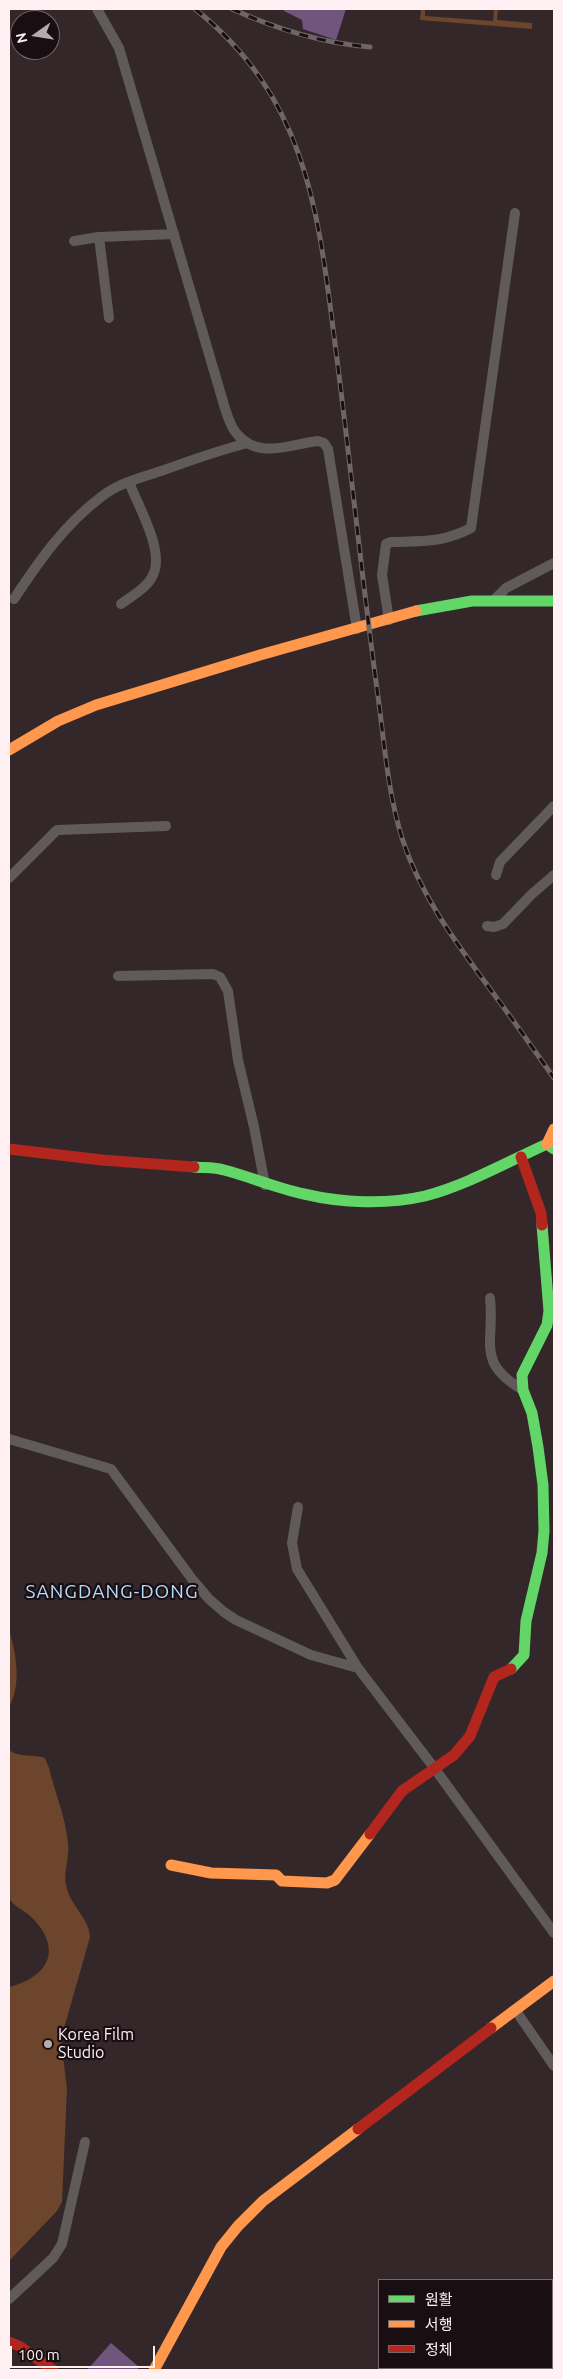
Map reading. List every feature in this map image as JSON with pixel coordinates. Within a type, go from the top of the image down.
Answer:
[{"type":"street","points":[[97,9],[119,48],[224,405],[236,433],[248,443],[262,449],[276,450],[313,442],[324,443],[328,449],[357,629]]},
{"type":"street","points":[[389,620],[382,574],[386,544],[391,542],[434,541],[451,538],[470,528],[515,213]]},
{"type":"street","points":[[74,241],[99,237],[174,234]]},
{"type":"street","points":[[99,237],[110,318]]},
{"type":"street","points":[[14,599],[43,554],[59,535],[102,496],[129,482],[227,448],[248,443]]},
{"type":"street","points":[[121,604],[147,584],[153,576],[157,563],[155,544],[129,482]]},
{"type":"street","points":[[493,601],[506,588],[554,563]]},
{"type":"street","points":[[9,750],[58,721],[96,706],[260,655],[418,611],[472,601],[554,601]]},
{"type":"street","points":[[496,875],[500,862],[554,806]]},
{"type":"street","points":[[9,878],[57,830],[166,826]]},
{"type":"street","points":[[487,926],[494,927],[503,924],[532,894],[554,875]]},
{"type":"street","points":[[118,976],[213,974],[220,977],[228,991],[238,1060],[254,1126],[265,1184]]},
{"type":"street","points":[[9,1149],[102,1160],[222,1169],[265,1184],[315,1196],[349,1201],[390,1201],[424,1196],[457,1185],[551,1146],[554,1129]]},
{"type":"street","points":[[171,1865],[197,1873],[217,1875],[276,1875],[282,1881],[327,1883],[335,1880],[402,1791],[454,1755],[470,1736],[494,1677],[511,1670],[524,1655],[526,1621],[542,1552],[549,1485],[532,1414],[523,1390],[522,1375],[547,1325],[549,1311],[541,1213],[521,1157]]},
{"type":"street","points":[[490,1298],[489,1343],[492,1363],[509,1382],[523,1390]]},
{"type":"street","points":[[9,1439],[111,1469],[192,1580],[224,1612],[236,1620],[311,1655],[358,1668]]},
{"type":"street","points":[[298,1506],[292,1543],[297,1569],[358,1668],[435,1769],[554,1933]]},
{"type":"street","points":[[154,2370],[221,2247],[257,2207],[554,1981]]},
{"type":"street","points":[[516,2011],[554,2066]]},
{"type":"street","points":[[9,2299],[53,2258],[62,2244],[85,2142]]},
{"type":"street","points":[[9,2342],[19,2346],[52,2370]]},
{"type":"shaded area","points":[[284,9],[346,9],[336,40],[303,29],[302,20],[284,11]]},
{"type":"shaded area","points":[[421,9],[425,9],[425,16],[493,21],[494,9],[498,9],[497,20],[532,23],[532,29],[420,20]]},
{"type":"shaded area","points":[[9,1630],[16,1658],[17,1679],[9,1707]]},
{"type":"shaded area","name":"Korea Film Studio","points":[[9,1750],[17,1754],[45,1758],[67,1834],[68,1849],[65,1878],[67,1889],[87,1924],[90,1937],[61,2039],[67,2089],[62,2202],[57,2211],[9,2261],[9,1987],[35,1976],[46,1962],[49,1948],[40,1927],[9,1898]]},
{"type":"shaded area","points":[[111,2343],[139,2367],[137,2370],[87,2370]]},
{"type":"railway","points":[[195,9],[234,45],[264,84],[287,124],[303,168],[315,213],[331,308],[386,764],[402,838],[419,880],[441,919],[554,1078]]},
{"type":"railway","points":[[232,9],[265,23],[299,34],[334,42],[370,47]]},
{"type":"traffic: fast","points":[[416,611],[472,601],[554,601]]},
{"type":"traffic: fast","points":[[194,1167],[220,1169],[283,1189],[319,1197],[349,1201],[380,1202],[425,1196],[472,1179],[547,1144],[554,1149]]},
{"type":"traffic: fast","points":[[511,1669],[524,1655],[526,1621],[542,1553],[544,1531],[543,1485],[538,1447],[532,1413],[523,1390],[522,1375],[547,1325],[549,1311],[542,1225]]},
{"type":"traffic: slow","points":[[9,750],[58,721],[96,705],[260,655],[416,611]]},
{"type":"traffic: slow","points":[[547,1144],[554,1129]]},
{"type":"traffic: slow","points":[[171,1865],[211,1873],[276,1875],[282,1881],[327,1883],[335,1880],[370,1834]]},
{"type":"traffic: slow","points":[[491,2028],[554,1981]]},
{"type":"traffic: slow","points":[[154,2370],[221,2247],[238,2226],[263,2201],[358,2129]]},
{"type":"traffic: jam","points":[[9,1149],[102,1160],[194,1167]]},
{"type":"traffic: jam","points":[[521,1157],[541,1213],[542,1225]]},
{"type":"traffic: jam","points":[[370,1834],[402,1791],[454,1755],[470,1736],[494,1677],[511,1669]]},
{"type":"traffic: jam","points":[[358,2129],[491,2028]]},
{"type":"traffic: jam","points":[[9,2342],[19,2346],[53,2370]]},
{"type":"place","name":"Korea Film Studio","points":[[48,2044]]},
{"type":"district","name":"SANGDANG-DONG","points":[[112,1592]]}]
